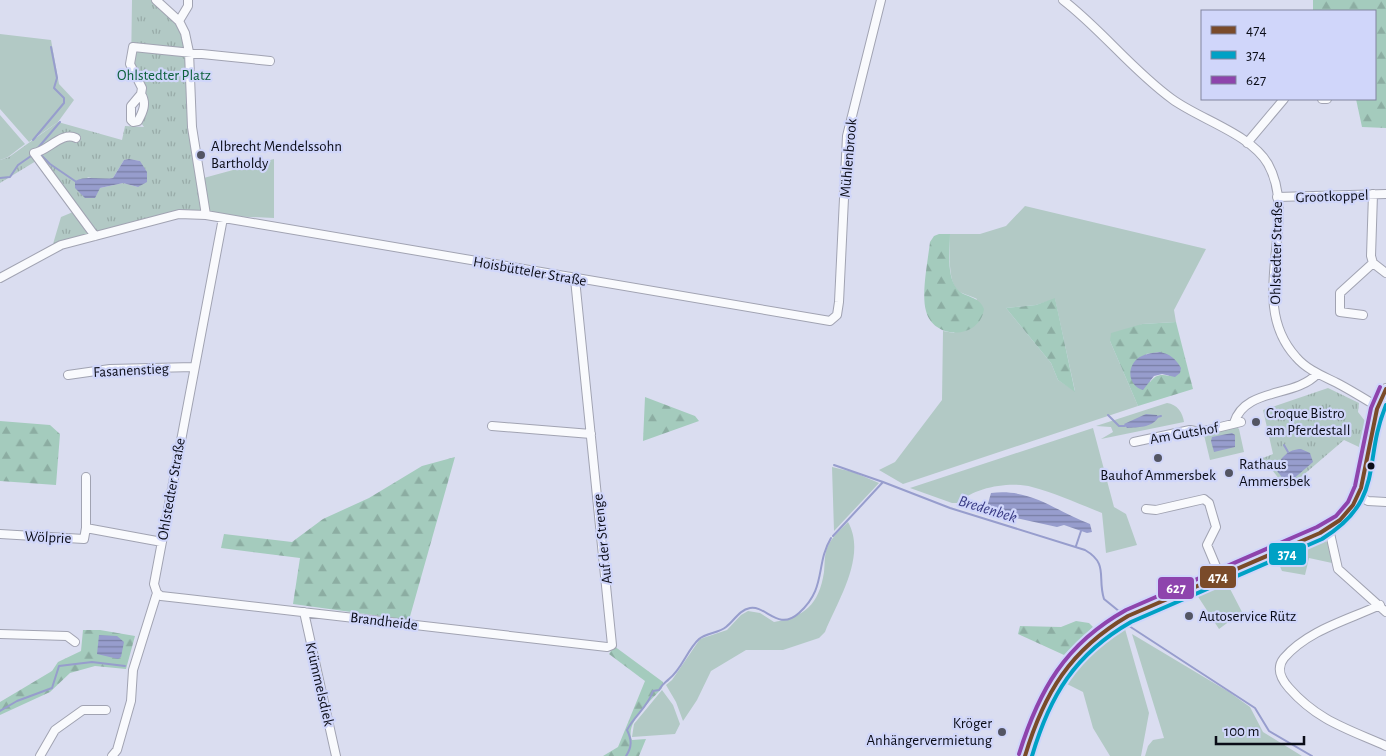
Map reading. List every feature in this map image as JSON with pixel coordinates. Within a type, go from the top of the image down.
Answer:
[{"type":"main road","points":[[1025,756],[1041,708],[1060,674],[1088,643],[1124,618],[1329,529],[1346,517],[1359,496],[1386,389]]},
{"type":"street","points":[[156,0],[179,21],[186,33],[189,52],[192,127],[206,214]]},
{"type":"street","points":[[179,21],[188,6],[188,0]]},
{"type":"street","name":"Mühlenbrook","points":[[835,318],[839,302],[847,136],[881,0]]},
{"type":"street","name":"Ohlstedter Straße","points":[[1063,0],[1171,98],[1247,143],[1268,164],[1277,197],[1273,305],[1291,350],[1297,358],[1317,374],[1382,410]]},
{"type":"street","points":[[141,94],[141,84],[130,64],[133,47],[270,61]]},
{"type":"street","points":[[1247,143],[1283,100]]},
{"type":"street","points":[[76,138],[66,137],[41,152],[34,153],[95,236]]},
{"type":"street","points":[[1373,194],[1371,256],[1373,263],[1386,273]]},
{"type":"street","name":"Grootkoppel","points":[[1277,197],[1386,194]]},
{"type":"street","points":[[0,278],[62,245],[95,236],[179,214],[206,214],[223,218]]},
{"type":"street","name":"Hoisbütteler Straße","points":[[223,218],[823,321],[835,318]]},
{"type":"street","name":"Ohlstedter Straße","points":[[112,756],[116,750],[131,701],[133,670],[157,593],[154,584],[223,218]]},
{"type":"street","points":[[1363,314],[1340,312],[1340,293],[1373,263]]},
{"type":"street","name":"Auf der Strenge","points":[[575,278],[612,645]]},
{"type":"street","name":"Fasanenstieg","points":[[68,374],[110,369],[194,367]]},
{"type":"street","name":"Am Gutshof","points":[[1134,442],[1238,423],[1236,416],[1253,400],[1305,384],[1317,374]]},
{"type":"street","points":[[492,426],[591,434]]},
{"type":"street","name":"Wölprie","points":[[0,534],[84,539],[86,528],[86,477]]},
{"type":"street","points":[[1359,496],[1368,501],[1386,502]]},
{"type":"street","points":[[1146,509],[1156,510],[1204,499],[1209,503],[1216,527],[1207,544],[1220,576]]},
{"type":"street","name":"Wölprie","points":[[86,528],[162,542]]},
{"type":"street","points":[[1329,529],[1338,569],[1350,582],[1380,605],[1386,612]]},
{"type":"street","name":"Brandheide","points":[[157,593],[161,596],[607,647],[612,645]]},
{"type":"street","points":[[1380,605],[1312,636],[1285,657],[1280,673],[1283,681],[1315,713],[1337,726],[1386,746]]},
{"type":"street","name":"Krümmelsdiek","points":[[304,612],[336,756]]},
{"type":"street","points":[[0,634],[67,636],[75,642]]},
{"type":"street","points":[[40,756],[55,730],[83,710],[106,710]]},
{"type":"green space","name":"Ohlstedter Platz","points":[[132,0],[156,0],[185,33],[192,127],[206,215],[178,210],[53,244],[61,217],[73,212],[36,161],[0,183],[0,160],[9,157],[58,122],[122,140],[125,126],[144,127],[139,120],[144,103],[131,69]],"holes":[[[124,160],[140,161],[138,187],[123,183],[100,188],[87,177],[100,180],[113,178]]]},
{"type":"green space","points":[[1313,0],[1386,0],[1386,128],[1362,127],[1356,100],[1376,100],[1376,10],[1313,10]]},
{"type":"green space","points":[[0,34],[51,40],[59,84],[74,100],[58,122],[29,142],[0,109]]},
{"type":"green space","points":[[0,115],[25,144],[8,157],[0,160]]},
{"type":"green space","points":[[274,159],[274,218],[206,215],[200,179]]},
{"type":"green space","points":[[1025,206],[1206,249],[1174,310],[1176,322],[1142,324],[1110,341],[1138,406],[903,484],[879,470],[895,462],[942,400],[943,331],[954,333],[977,299],[958,291],[954,286],[950,264],[950,234],[980,234],[1006,226]],"holes":[[[1055,299],[1075,391],[1058,380],[1051,363],[1006,308],[1036,305]]]},
{"type":"green space","points":[[950,234],[950,270],[957,289],[963,294],[979,301],[984,309],[981,319],[966,331],[946,331],[937,327],[930,321],[926,311],[925,286],[930,242],[934,236]]},
{"type":"green space","points":[[1055,298],[1075,392],[1058,380],[1051,363],[1006,308],[1036,305]]},
{"type":"green space","points":[[1176,322],[1193,389],[1138,406],[1110,341],[1111,333],[1142,324]],"holes":[[[1160,352],[1169,376],[1158,376],[1150,382],[1146,354]]]},
{"type":"green space","points":[[1328,388],[1359,403],[1358,412],[1365,421],[1359,447],[1344,440],[1287,489],[1269,466],[1260,459],[1273,454],[1263,410]]},
{"type":"green space","points":[[645,397],[695,416],[699,421],[643,441]]},
{"type":"green space","points":[[1167,403],[1179,409],[1184,422],[1101,439],[1113,432],[1111,427],[1096,426]]},
{"type":"green space","points":[[0,421],[50,425],[60,434],[56,485],[0,481]]},
{"type":"green space","points":[[1236,426],[1239,429],[1244,452],[1210,460],[1204,435]]},
{"type":"green space","points":[[1093,428],[1114,507],[1126,514],[1137,545],[1106,553],[1102,513],[1059,495],[1032,487],[1004,485],[983,489],[965,497],[959,503],[952,503],[910,488]]},
{"type":"green space","points":[[455,457],[409,620],[293,604],[300,558],[221,548],[224,534],[292,542],[323,519],[369,498],[422,466]]},
{"type":"green space","points":[[832,467],[853,472],[879,483],[834,531]]},
{"type":"green space","points":[[848,522],[853,535],[852,563],[843,592],[825,632],[819,638],[783,650],[746,650],[711,671],[697,700],[683,721],[676,702],[666,685],[672,680],[700,639],[727,630],[741,615],[748,611],[760,613],[774,622],[802,613],[814,601],[822,583],[825,555],[828,546],[834,536]]},
{"type":"green space","points":[[1324,540],[1329,544],[1332,563],[1309,558],[1305,575],[1282,571],[1277,560]]},
{"type":"green space","points":[[1227,583],[1242,612],[1219,629],[1197,595]]},
{"type":"green space","points":[[1076,621],[1089,623],[1093,627],[1064,655],[1018,634],[1020,626],[1061,627]]},
{"type":"green space","points":[[1125,629],[1149,713],[1141,756],[1110,756],[1093,728],[1083,692],[1065,683],[1083,659]]},
{"type":"green space","points":[[83,630],[100,630],[135,636],[126,669],[95,666],[70,673],[50,692],[0,715],[0,702],[52,671],[58,662],[81,651]]},
{"type":"green space","points":[[1132,634],[1229,692],[1250,707],[1263,732],[1302,756],[1145,756],[1148,746],[1153,740],[1164,738]]},
{"type":"green space","points":[[614,646],[663,682],[662,688],[640,712],[632,726],[632,740],[646,739],[639,756],[603,756],[618,747],[645,681],[609,654]]},
{"type":"green space","points":[[662,690],[673,705],[680,724],[675,734],[632,737],[634,724]]},
{"type":"water","points":[[124,160],[140,161],[147,172],[147,182],[138,187],[123,183],[100,188],[95,198],[85,198],[75,188],[75,181],[80,179],[113,178]]},
{"type":"water","points":[[1160,352],[1167,354],[1175,360],[1181,368],[1180,373],[1175,377],[1162,374],[1154,376],[1143,390],[1138,388],[1132,381],[1130,372],[1134,363],[1142,356]]},
{"type":"water","points":[[1146,414],[1157,415],[1158,418],[1152,424],[1144,426],[1127,428],[1124,424]]},
{"type":"water","points":[[1232,433],[1235,435],[1235,447],[1214,452],[1211,441],[1212,437]]},
{"type":"water","points":[[1301,449],[1310,453],[1313,462],[1291,481],[1285,481],[1277,471],[1279,462],[1288,453]]},
{"type":"water","points":[[1006,492],[1031,497],[1090,524],[1092,532],[1087,533],[1064,525],[1057,527],[997,514],[987,507],[991,493]]},
{"type":"water","points":[[99,635],[117,636],[124,642],[121,657],[118,659],[97,654]]},
{"type":"waterway","points":[[33,140],[64,103],[64,98],[54,88],[57,78],[51,47]]},
{"type":"waterway","points":[[37,149],[60,122]]},
{"type":"waterway","points":[[41,155],[50,164],[75,181]]},
{"type":"waterway","points":[[0,178],[10,177],[18,165],[31,156]]},
{"type":"waterway","points":[[1108,415],[1119,426],[1125,426]]},
{"type":"waterway","points":[[1157,417],[1161,416]]},
{"type":"waterway","points":[[1284,445],[1288,452]]},
{"type":"waterway","points":[[834,465],[883,482]]},
{"type":"waterway","name":"Bredenbek","points":[[833,536],[883,482],[950,508],[1085,550],[1097,560],[1100,566],[1104,599],[1120,612]]},
{"type":"waterway","points":[[1076,546],[1081,531]]},
{"type":"waterway","name":"Bredenbek","points":[[626,756],[630,746],[630,737],[627,730],[630,725],[648,702],[653,691],[659,690],[674,675],[699,639],[723,629],[746,609],[756,608],[778,619],[785,620],[792,618],[808,604],[814,595],[823,558],[831,538]]},
{"type":"waterway","name":"Bredenbek","points":[[1126,624],[1255,708],[1269,731],[1312,756]]},
{"type":"waterway","points":[[0,711],[17,701],[52,688],[59,666],[92,662],[125,666]]},
{"type":"transit line","name":"627","points":[[1019,754],[1036,709],[1057,671],[1086,638],[1105,623],[1126,610],[1317,527],[1336,516],[1348,502],[1355,486],[1371,408],[1380,387]]},
{"type":"transit line","name":"474","points":[[1025,756],[1041,712],[1062,675],[1090,643],[1108,629],[1128,616],[1320,533],[1340,520],[1353,505],[1361,488],[1377,409],[1386,389]]},
{"type":"transit line","name":"374","points":[[1032,756],[1047,714],[1067,678],[1080,662],[1111,634],[1131,622],[1322,539],[1342,524],[1356,509],[1364,494],[1369,479],[1379,426],[1386,405]]},
{"type":"place","name":"Albrecht Mendelssohn Bartholdy","points":[[201,155]]},
{"type":"place","name":"Croque Bistro am Pferdestall","points":[[1256,422]]},
{"type":"place","name":"Bauhof Ammersbek","points":[[1158,458]]},
{"type":"place","name":"Rathaus Ammersbek","points":[[1229,473]]},
{"type":"place","name":"Autoservice Rütz","points":[[1189,616]]},
{"type":"place","name":"Kröger Anhängervermietung","points":[[1002,732]]}]
